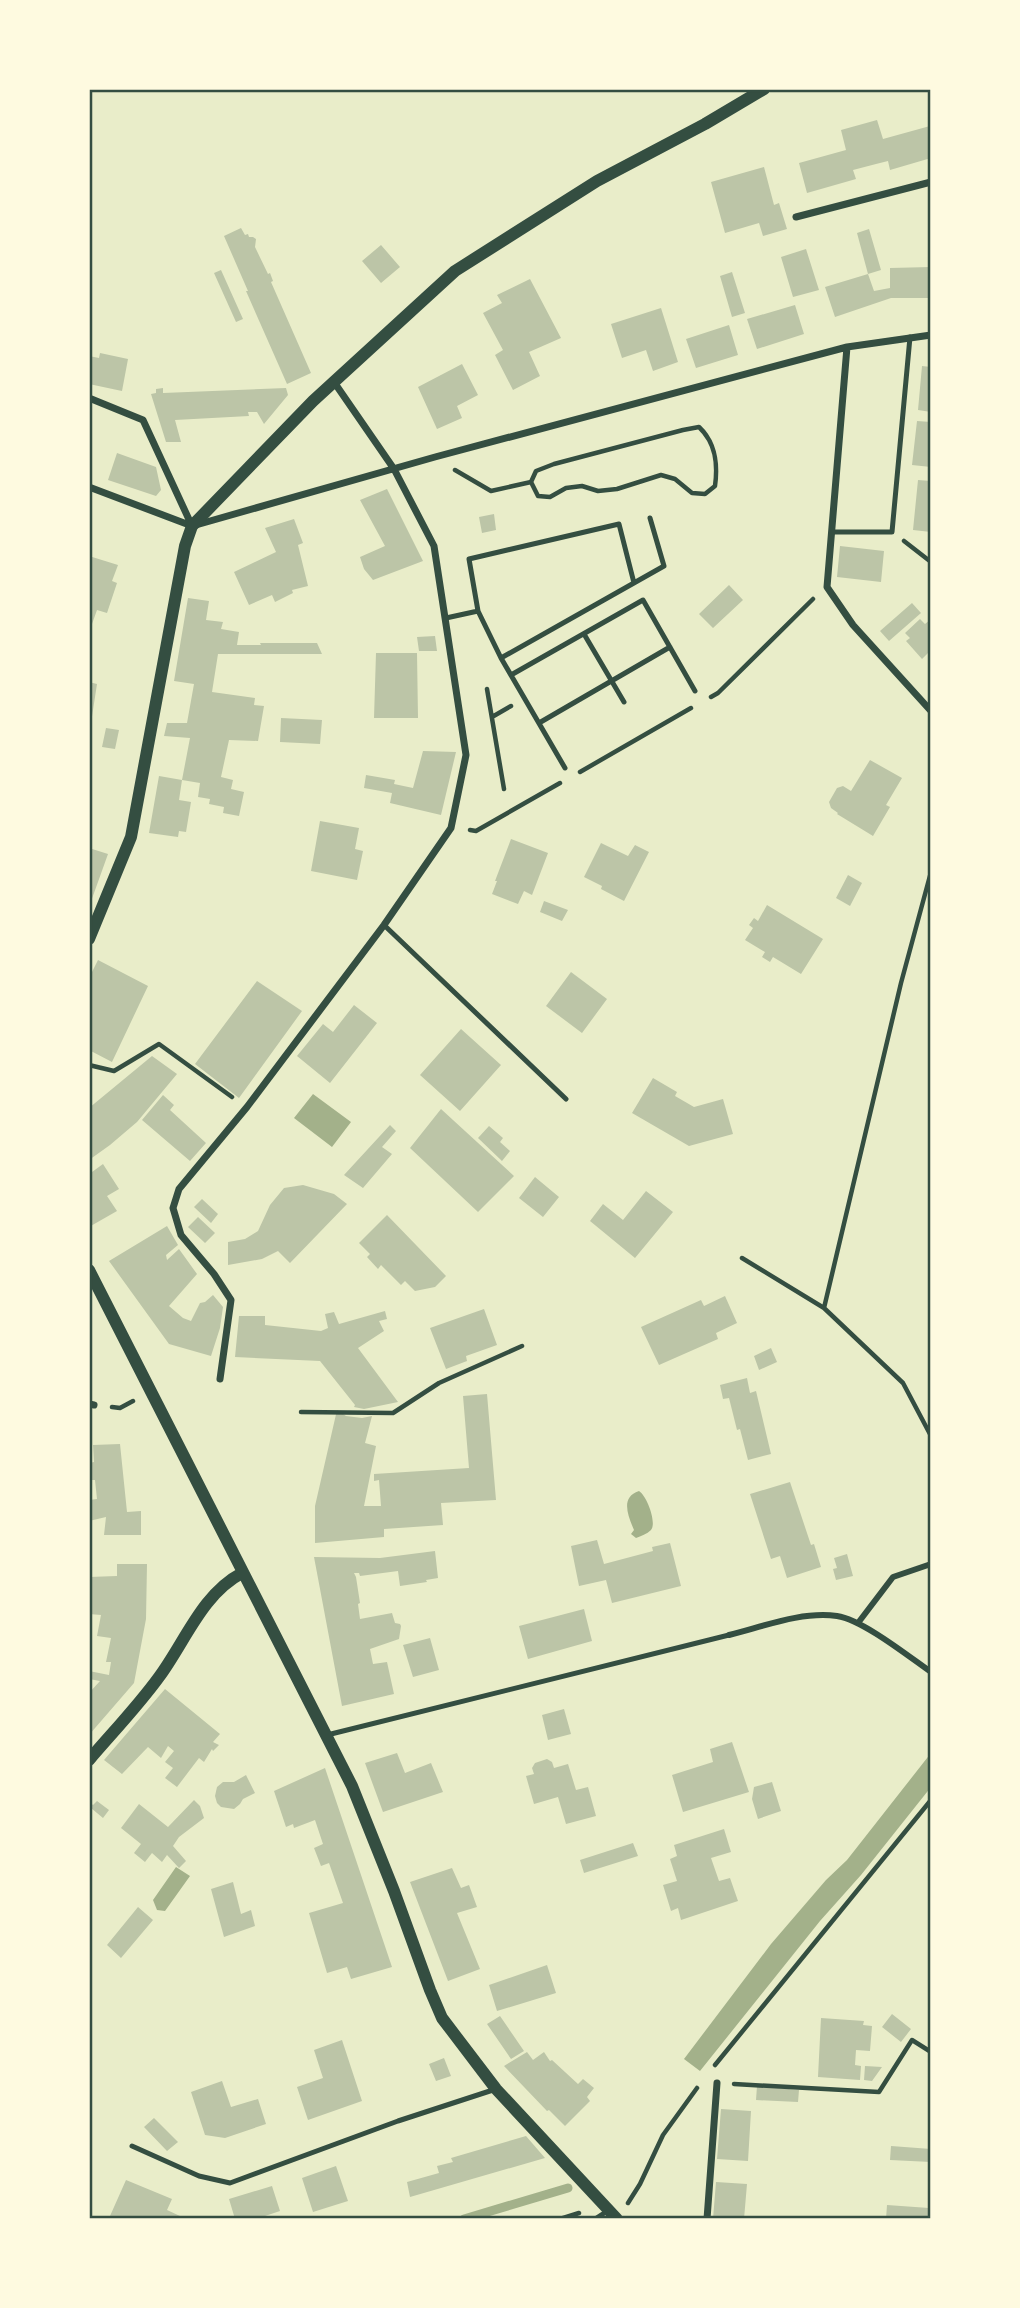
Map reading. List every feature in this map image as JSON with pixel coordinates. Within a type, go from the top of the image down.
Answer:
[{"type":"street","points":[[89,939],[131,836],[184,546],[192,526],[334,382],[455,271],[597,181],[705,124],[764,89]]},
{"type":"street","points":[[796,217],[931,182]]},
{"type":"street","points":[[89,486],[192,526],[394,468],[847,347],[931,335]]},
{"type":"street","points":[[847,347],[827,587],[853,625],[931,712]]},
{"type":"street","points":[[220,1379],[231,1300],[181,1235],[173,1208],[179,1189],[247,1107],[384,925],[451,828],[466,755],[434,546],[394,468],[334,382]]},
{"type":"street","points":[[89,398],[143,420],[192,526]]},
{"type":"street","points":[[89,1270],[303,1694],[327,1735],[356,1798],[442,2018],[496,2089],[613,2214]]},
{"type":"street","points":[[858,1623],[893,1577],[931,1564]]},
{"type":"street","points":[[89,1760],[156,1682],[207,1603],[229,1580],[242,1573]]},
{"type":"street","points":[[729,1635],[799,1618],[837,1616],[858,1623],[931,1672]]},
{"type":"street","points":[[707,2219],[717,2083]]},
{"type":"lane","points":[[832,532],[892,532],[910,337]]},
{"type":"lane","points":[[501,658],[664,566],[650,518]]},
{"type":"lane","points":[[565,768],[501,658],[478,611],[469,559],[619,524],[634,583]]},
{"type":"lane","points":[[511,676],[643,600],[695,691]]},
{"type":"lane","points":[[446,618],[478,611]]},
{"type":"lane","points":[[584,634],[624,702]]},
{"type":"lane","points":[[539,723],[670,647]]},
{"type":"lane","points":[[384,925],[566,1099]]},
{"type":"lane","points":[[327,1735],[729,1635]]},
{"type":"lane","points":[[132,2147],[199,2176],[230,2183],[398,2121],[496,2089]]},
{"type":"lane","points":[[595,2219],[613,2214]]},
{"type":"path","points":[[699,428],[709,437],[718,468],[715,486],[705,494],[692,493],[675,479],[661,475],[617,489],[598,491],[582,486],[566,488],[550,497],[538,496],[531,482],[536,471],[554,464],[699,428]]},
{"type":"path","points":[[435,457],[491,491],[531,482]]},
{"type":"path","points":[[892,532],[931,562]]},
{"type":"path","points":[[706,700],[718,693],[794,616],[827,587]]},
{"type":"path","points":[[486,689],[504,789]]},
{"type":"path","points":[[573,776],[694,706]]},
{"type":"path","points":[[451,828],[476,831],[561,783]]},
{"type":"path","points":[[824,1308],[901,983],[931,872]]},
{"type":"path","points":[[89,1065],[114,1071],[159,1044],[247,1107]]},
{"type":"path","points":[[742,1258],[824,1308],[903,1383],[931,1436]]},
{"type":"path","points":[[301,1412],[393,1413],[439,1383],[522,1346]]},
{"type":"path","points":[[625,2207],[640,2184],[663,2135],[701,2082],[931,1800]]},
{"type":"path","points":[[701,2082],[879,2092],[912,2040],[931,2052]]},
{"type":"shaded area","points":[[313,1094],[351,1122],[332,1147],[294,1118]]},
{"type":"shaded area","points":[[639,1491],[650,1510],[653,1527],[648,1533],[636,1538],[631,1534],[634,1530],[627,1502]]},
{"type":"shaded area","points":[[931,1753],[931,1787],[861,1875],[820,1921],[700,2071],[684,2059],[771,1944],[826,1880],[847,1860]]},
{"type":"shaded area","points":[[176,1867],[190,1876],[165,1911],[157,1910],[153,1900]]},
{"type":"building","points":[[877,120],[883,139],[930,126],[931,158],[890,170],[888,161],[853,170],[856,179],[807,193],[799,163],[846,150],[841,130]]},
{"type":"building","points":[[764,167],[774,205],[779,203],[787,229],[763,236],[759,223],[725,233],[711,182]]},
{"type":"building","points":[[241,228],[245,235],[256,239],[255,247],[268,274],[270,273],[271,282],[311,373],[287,384],[224,236]]},
{"type":"building","points":[[869,229],[881,270],[868,274],[857,233]]},
{"type":"building","points":[[381,245],[400,267],[381,283],[362,261]]},
{"type":"building","points":[[806,249],[819,290],[793,297],[781,257]]},
{"type":"building","points":[[931,267],[931,298],[891,298],[835,317],[825,287],[868,274],[874,291],[890,288],[890,268]]},
{"type":"building","points":[[221,270],[243,319],[236,322],[214,273]]},
{"type":"building","points":[[732,272],[745,313],[732,317],[720,276]]},
{"type":"building","points":[[530,279],[561,338],[529,352],[540,376],[513,390],[495,355],[503,350],[483,313],[502,303],[497,295]]},
{"type":"building","points":[[795,305],[804,334],[757,349],[747,319]]},
{"type":"building","points":[[661,308],[678,362],[653,371],[646,350],[622,358],[611,324]]},
{"type":"building","points":[[729,325],[738,355],[696,368],[686,339]]},
{"type":"building","points":[[100,353],[128,359],[122,391],[89,384],[89,356],[99,358]]},
{"type":"building","points":[[462,364],[478,395],[457,406],[462,418],[437,429],[418,387]]},
{"type":"building","points":[[922,366],[931,367],[931,412],[918,410]]},
{"type":"building","points":[[163,388],[163,393],[286,388],[288,395],[264,424],[257,412],[248,412],[249,416],[175,420],[181,442],[166,442],[151,394],[156,393],[156,389]]},
{"type":"building","points":[[917,421],[931,422],[931,467],[912,465]]},
{"type":"building","points":[[117,453],[156,467],[161,490],[156,496],[108,480]]},
{"type":"building","points":[[918,480],[931,481],[931,532],[913,530]]},
{"type":"building","points":[[387,489],[423,561],[373,580],[364,569],[360,557],[385,546],[360,500]]},
{"type":"building","points":[[494,514],[496,530],[482,533],[479,517]]},
{"type":"building","points":[[294,519],[303,543],[298,545],[308,586],[292,590],[293,593],[275,602],[272,595],[249,605],[234,572],[276,552],[265,528]]},
{"type":"building","points":[[840,546],[884,551],[881,582],[837,577]]},
{"type":"building","points":[[89,556],[118,565],[112,581],[117,583],[107,613],[97,610],[92,624],[89,623]]},
{"type":"building","points":[[729,585],[743,600],[713,628],[699,614]]},
{"type":"building","points":[[188,598],[209,601],[206,620],[223,622],[221,629],[239,632],[237,645],[317,643],[322,654],[218,654],[212,692],[255,698],[254,705],[264,706],[258,741],[229,740],[221,777],[233,780],[231,789],[244,792],[239,816],[223,813],[224,807],[209,804],[210,799],[198,797],[200,783],[182,780],[190,738],[164,736],[167,723],[187,723],[194,684],[174,681]]},
{"type":"building","points":[[912,603],[921,613],[889,641],[880,631]]},
{"type":"building","points":[[920,619],[925,624],[931,619],[931,656],[928,653],[922,659],[906,641],[910,638],[905,633]]},
{"type":"building","points":[[435,636],[437,651],[419,651],[417,637]]},
{"type":"building","points":[[376,653],[417,653],[418,718],[374,718]]},
{"type":"building","points":[[89,682],[97,684],[91,723],[89,723]]},
{"type":"building","points":[[281,718],[322,720],[320,744],[280,742]]},
{"type":"building","points":[[106,728],[119,730],[115,749],[102,747]]},
{"type":"building","points":[[423,751],[456,752],[441,815],[390,803],[392,793],[364,788],[366,775],[395,780],[394,784],[413,788]]},
{"type":"building","points":[[870,760],[902,778],[886,805],[890,807],[873,836],[837,814],[829,802],[837,788],[843,786],[851,791]]},
{"type":"building","points":[[159,776],[182,780],[179,800],[191,802],[186,832],[179,831],[178,837],[149,833]]},
{"type":"building","points":[[320,821],[359,828],[355,849],[363,851],[357,880],[311,871]]},
{"type":"building","points":[[511,839],[548,853],[532,895],[524,891],[518,904],[492,894]]},
{"type":"building","points":[[601,843],[628,856],[635,845],[649,852],[624,901],[584,877]]},
{"type":"building","points":[[89,848],[108,854],[89,907]]},
{"type":"building","points":[[848,875],[862,883],[850,906],[836,898]]},
{"type":"building","points":[[544,901],[568,910],[562,921],[540,912]]},
{"type":"building","points":[[767,905],[823,939],[801,974],[773,957],[770,962],[762,957],[765,952],[745,940],[753,928],[749,925],[754,918],[758,921]]},
{"type":"building","points":[[98,960],[148,986],[112,1062],[89,1050],[89,978]]},
{"type":"building","points":[[571,972],[607,999],[582,1033],[546,1006]]},
{"type":"building","points":[[257,981],[302,1011],[239,1098],[195,1064]]},
{"type":"building","points":[[354,1005],[377,1023],[330,1083],[297,1056],[323,1024],[333,1032]]},
{"type":"building","points":[[461,1029],[501,1065],[460,1111],[420,1075]]},
{"type":"building","points":[[152,1056],[177,1074],[137,1122],[89,1160],[89,1108]]},
{"type":"building","points":[[653,1078],[677,1092],[675,1096],[694,1107],[723,1099],[733,1134],[689,1146],[632,1113]]},
{"type":"building","points":[[163,1095],[174,1105],[170,1110],[206,1143],[190,1161],[142,1120]]},
{"type":"building","points":[[441,1109],[514,1176],[478,1212],[410,1148]]},
{"type":"building","points":[[390,1125],[396,1131],[382,1147],[392,1154],[363,1188],[344,1175]]},
{"type":"building","points":[[489,1126],[503,1138],[500,1142],[510,1151],[502,1161],[478,1138]]},
{"type":"building","points":[[103,1164],[119,1189],[107,1196],[117,1211],[89,1227],[89,1168],[92,1172]]},
{"type":"building","points":[[535,1177],[559,1197],[543,1217],[519,1198]]},
{"type":"building","points":[[303,1185],[334,1194],[347,1204],[290,1263],[278,1251],[262,1259],[228,1265],[228,1242],[245,1239],[258,1231],[270,1205],[284,1188]]},
{"type":"building","points":[[646,1191],[673,1212],[635,1258],[590,1221],[603,1204],[623,1220]]},
{"type":"building","points":[[202,1199],[218,1214],[211,1223],[194,1207]]},
{"type":"building","points":[[387,1215],[446,1276],[435,1287],[415,1291],[405,1281],[401,1285],[381,1265],[378,1269],[367,1257],[370,1254],[359,1243]]},
{"type":"building","points":[[198,1217],[215,1233],[205,1243],[188,1227]]},
{"type":"building","points":[[167,1226],[178,1245],[166,1255],[167,1260],[179,1249],[197,1274],[169,1306],[191,1321],[200,1303],[213,1295],[223,1307],[211,1356],[169,1344],[109,1261]]},
{"type":"building","points":[[725,1296],[737,1323],[716,1333],[718,1339],[659,1365],[641,1327],[701,1300],[704,1306]]},
{"type":"building","points":[[484,1309],[497,1345],[466,1356],[467,1361],[446,1369],[430,1328]]},
{"type":"building","points":[[385,1311],[387,1319],[379,1321],[384,1331],[358,1348],[398,1402],[364,1409],[354,1407],[320,1361],[235,1357],[239,1316],[265,1316],[265,1325],[321,1331],[328,1328],[325,1314],[334,1312],[339,1324]]},
{"type":"building","points":[[771,1348],[777,1362],[759,1370],[754,1356]]},
{"type":"building","points":[[747,1378],[750,1393],[756,1391],[771,1454],[748,1460],[729,1398],[723,1399],[720,1385]]},
{"type":"building","points":[[487,1394],[496,1500],[441,1503],[443,1525],[384,1529],[384,1537],[315,1543],[315,1506],[337,1410],[346,1416],[372,1416],[365,1443],[376,1446],[364,1506],[381,1506],[379,1480],[374,1481],[374,1474],[469,1468],[463,1396]]},
{"type":"building","points":[[120,1444],[127,1512],[141,1511],[141,1535],[104,1535],[106,1517],[89,1521],[89,1500],[97,1499],[95,1480],[89,1480],[89,1463],[94,1462],[93,1445]]},
{"type":"building","points":[[790,1482],[821,1567],[787,1578],[780,1556],[771,1559],[750,1494]]},
{"type":"building","points":[[597,1540],[604,1564],[653,1551],[652,1547],[670,1543],[681,1586],[612,1603],[606,1580],[579,1586],[571,1546]]},
{"type":"building","points":[[435,1551],[438,1578],[426,1580],[427,1582],[400,1586],[398,1571],[360,1576],[359,1573],[354,1573],[360,1619],[392,1613],[395,1623],[401,1626],[399,1639],[370,1649],[373,1664],[387,1662],[394,1694],[342,1706],[314,1557],[380,1558]]},
{"type":"building","points":[[847,1554],[853,1576],[836,1580],[834,1558]]},
{"type":"building","points":[[117,1564],[147,1564],[146,1619],[134,1683],[89,1735],[89,1693],[100,1681],[89,1679],[89,1671],[109,1675],[111,1662],[106,1662],[111,1638],[97,1636],[101,1615],[89,1614],[89,1577],[117,1576]]},
{"type":"building","points":[[584,1609],[592,1641],[528,1659],[519,1626]]},
{"type":"building","points":[[430,1638],[439,1670],[413,1677],[403,1645]]},
{"type":"building","points":[[165,1689],[220,1734],[213,1742],[219,1745],[213,1751],[212,1749],[204,1762],[199,1758],[177,1787],[165,1778],[173,1768],[165,1762],[174,1751],[168,1746],[161,1758],[148,1747],[122,1774],[104,1760]]},
{"type":"building","points":[[564,1709],[571,1734],[548,1740],[542,1715]]},
{"type":"building","points":[[732,1742],[749,1792],[683,1812],[672,1775],[713,1762],[710,1749]]},
{"type":"building","points":[[397,1753],[405,1773],[431,1763],[443,1792],[383,1812],[365,1763]]},
{"type":"building","points":[[547,1759],[552,1762],[554,1768],[568,1764],[576,1790],[588,1787],[596,1816],[566,1824],[558,1797],[534,1804],[526,1776],[534,1774],[532,1768],[535,1763]]},
{"type":"building","points":[[325,1768],[392,1967],[351,1979],[347,1967],[327,1973],[309,1913],[343,1903],[329,1863],[321,1866],[314,1848],[323,1844],[315,1820],[294,1828],[293,1824],[286,1827],[274,1791]]},
{"type":"building","points":[[246,1775],[255,1793],[243,1799],[234,1809],[221,1807],[215,1796],[217,1787],[223,1782],[234,1782]]},
{"type":"building","points":[[772,1782],[781,1811],[758,1819],[752,1799],[754,1787]]},
{"type":"building","points":[[194,1800],[200,1806],[204,1818],[179,1837],[173,1846],[186,1861],[179,1868],[167,1855],[162,1862],[152,1853],[145,1862],[134,1853],[141,1844],[121,1828],[139,1804],[168,1827]]},
{"type":"building","points":[[97,1801],[109,1810],[103,1818],[91,1808],[89,1810],[89,1802],[93,1805]]},
{"type":"building","points":[[724,1829],[731,1852],[711,1858],[719,1881],[730,1878],[738,1901],[681,1920],[678,1908],[671,1911],[663,1885],[677,1881],[670,1859],[677,1856],[674,1845]]},
{"type":"building","points":[[633,1843],[638,1856],[584,1873],[580,1860]]},
{"type":"building","points":[[452,1868],[461,1888],[469,1885],[477,1907],[457,1913],[480,1969],[448,1981],[410,1882]]},
{"type":"building","points":[[233,1882],[241,1914],[251,1910],[255,1926],[224,1937],[211,1889]]},
{"type":"building","points":[[138,1907],[153,1920],[121,1958],[107,1945]]},
{"type":"building","points":[[547,1965],[556,1993],[497,2011],[489,1985]]},
{"type":"building","points":[[892,2014],[911,2029],[901,2042],[882,2027]]},
{"type":"building","points":[[500,2016],[524,2051],[511,2059],[487,2024]]},
{"type":"building","points":[[821,2018],[864,2021],[863,2025],[872,2026],[870,2051],[856,2050],[855,2065],[861,2066],[860,2080],[818,2077]]},
{"type":"building","points":[[342,2040],[362,2101],[308,2120],[297,2087],[323,2078],[314,2050]]},
{"type":"building","points":[[527,2052],[533,2060],[544,2052],[550,2061],[578,2084],[583,2079],[594,2088],[587,2097],[590,2101],[565,2126],[504,2066]]},
{"type":"building","points":[[444,2058],[451,2076],[436,2081],[429,2064]]},
{"type":"building","points":[[865,2066],[882,2067],[872,2081],[864,2080]]},
{"type":"building","points":[[222,2081],[231,2107],[258,2099],[266,2124],[225,2138],[205,2135],[191,2092]]},
{"type":"building","points":[[757,2086],[799,2090],[798,2102],[756,2100]]},
{"type":"building","points":[[721,2109],[751,2111],[748,2161],[717,2159]]},
{"type":"building","points":[[154,2118],[178,2142],[167,2151],[144,2127]]},
{"type":"building","points":[[526,2136],[545,2158],[410,2197],[407,2182],[439,2173],[437,2166],[453,2162],[451,2158]]},
{"type":"building","points":[[891,2146],[931,2149],[931,2162],[890,2160]]},
{"type":"building","points":[[336,2166],[348,2201],[313,2212],[302,2178]]},
{"type":"building","points":[[126,2180],[172,2199],[167,2210],[180,2216],[179,2219],[117,2219],[110,2216]]},
{"type":"building","points":[[716,2182],[747,2184],[744,2219],[713,2219]]},
{"type":"building","points":[[272,2186],[280,2211],[256,2219],[235,2219],[229,2199]]},
{"type":"building","points":[[887,2205],[929,2208],[929,2219],[886,2219]]},
{"type":"waterway","points":[[464,2219],[568,2188]]}]
